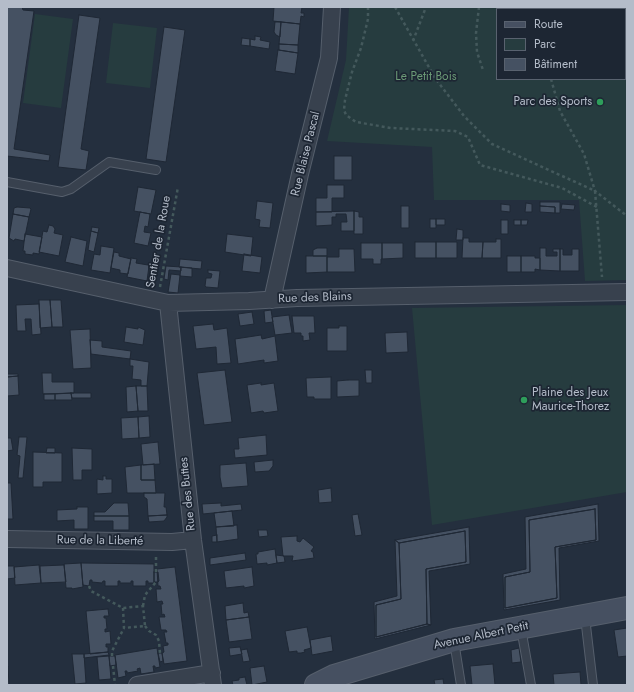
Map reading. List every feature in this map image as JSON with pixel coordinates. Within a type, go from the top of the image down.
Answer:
[{"type":"main road","name":"Avenue Albert Petit","points":[[316,685],[334,676],[454,640],[627,608]]},
{"type":"street","name":"Rue Blaise Pascal","points":[[272,300],[300,174],[329,58],[332,7]]},
{"type":"street","name":"Rue des Blains","points":[[7,268],[163,301],[615,292]]},
{"type":"street","name":"Rue des Buttes","points":[[163,301],[212,679]]},
{"type":"street","name":"Rue de la Liberté","points":[[7,539],[172,542],[193,540]]},
{"type":"street","points":[[137,685],[212,679]]},
{"type":"lane","points":[[7,182],[62,192],[71,189],[109,162],[156,170]]},
{"type":"lane","points":[[585,616],[593,685]]},
{"type":"lane","points":[[521,627],[531,685]]},
{"type":"lane","points":[[454,640],[461,685]]},
{"type":"path","points":[[368,7],[368,19],[361,48],[352,72],[345,100],[344,110],[346,115],[356,122],[391,128],[455,131],[468,136],[480,165],[562,188],[596,207]]},
{"type":"path","points":[[395,7],[435,78],[464,116],[492,144],[595,191],[627,216]]},
{"type":"path","points":[[413,41],[426,7]]},
{"type":"path","points":[[479,7],[476,33],[477,52],[483,70]]},
{"type":"path","points":[[551,80],[560,111],[584,154],[595,191],[596,207],[615,292]]},
{"type":"path","name":"Sentier de la Roue","points":[[163,301],[178,187]]},
{"type":"path","points":[[156,582],[145,595],[143,606],[145,626],[148,631],[156,635],[159,641],[160,653]]},
{"type":"path","points":[[89,586],[91,591],[122,608],[143,606]]},
{"type":"path","points":[[112,656],[112,651],[124,628],[122,608]]},
{"type":"path","points":[[124,628],[145,626]]},
{"type":"path","points":[[113,666],[115,685]]},
{"type":"green space","name":"Le Petit Bois","points":[[349,7],[627,7],[627,280],[585,281],[579,200],[434,200],[432,147],[327,141],[346,60]]},
{"type":"green space","points":[[35,14],[73,19],[61,108],[23,103]]},
{"type":"green space","points":[[113,23],[157,28],[150,88],[106,83]]},
{"type":"green space","name":"Plaine des Jeux Maurice-Thorez","points":[[627,305],[627,492],[432,525],[412,308]]},
{"type":"building","points":[[7,7],[22,7],[23,10],[34,11],[14,149],[50,155],[49,161],[7,156]]},
{"type":"building","points":[[274,7],[302,7],[301,13],[304,13],[304,17],[301,16],[300,24],[273,21]]},
{"type":"building","points":[[79,15],[100,18],[81,149],[89,151],[86,170],[58,167]]},
{"type":"building","points":[[275,22],[281,22],[280,37],[274,32]]},
{"type":"building","points":[[281,22],[300,24],[298,45],[279,44]]},
{"type":"building","points":[[164,27],[185,30],[166,162],[146,159]]},
{"type":"building","points":[[255,36],[261,37],[260,40],[270,42],[269,49],[250,46],[250,39],[255,40]]},
{"type":"building","points":[[242,38],[250,39],[250,46],[241,45]]},
{"type":"building","points":[[279,44],[298,45],[298,53],[279,50]]},
{"type":"building","points":[[278,50],[298,53],[295,74],[275,71]]},
{"type":"building","points":[[334,156],[352,156],[352,180],[334,180]]},
{"type":"building","points":[[327,185],[344,185],[344,198],[332,198],[332,212],[316,212],[316,198],[327,198]]},
{"type":"building","points":[[138,187],[156,190],[151,214],[134,211]]},
{"type":"building","points":[[257,201],[273,203],[270,228],[259,227],[260,220],[255,219]]},
{"type":"building","points":[[540,202],[560,202],[560,213],[555,213],[555,207],[540,206]]},
{"type":"building","points":[[526,203],[532,204],[532,212],[525,212]]},
{"type":"building","points":[[501,204],[510,205],[510,212],[501,211]]},
{"type":"building","points":[[562,204],[575,205],[574,210],[561,209]]},
{"type":"building","points":[[401,206],[409,206],[409,228],[401,228]]},
{"type":"building","points":[[540,206],[555,207],[555,213],[540,212]]},
{"type":"building","points":[[14,208],[30,208],[29,217],[13,214]]},
{"type":"building","points":[[354,211],[354,231],[341,231],[341,222],[347,222],[346,214],[336,214],[336,217],[332,217],[332,225],[316,226],[316,212]]},
{"type":"building","points":[[354,211],[359,212],[359,217],[363,217],[363,234],[354,234]]},
{"type":"building","points":[[140,212],[150,214],[148,227],[145,226],[144,232],[151,233],[148,246],[134,243]]},
{"type":"building","points":[[13,214],[29,217],[24,241],[15,239],[14,241],[9,238]]},
{"type":"building","points":[[430,219],[436,219],[436,228],[430,228]]},
{"type":"building","points":[[436,219],[445,219],[445,225],[436,225]]},
{"type":"building","points":[[501,220],[508,220],[508,234],[501,234]]},
{"type":"building","points":[[514,220],[521,220],[521,225],[514,225]]},
{"type":"building","points":[[521,220],[528,220],[527,225],[521,225]]},
{"type":"building","points":[[49,225],[53,226],[55,229],[54,233],[63,235],[59,256],[39,252],[43,231],[47,232]]},
{"type":"building","points":[[92,227],[99,228],[98,233],[91,231]]},
{"type":"building","points":[[457,229],[463,230],[463,240],[456,240]]},
{"type":"building","points":[[91,231],[98,233],[94,252],[88,250]]},
{"type":"building","points":[[25,234],[42,237],[39,254],[25,254],[25,251],[23,251]]},
{"type":"building","points":[[227,234],[253,237],[251,256],[225,252]]},
{"type":"building","points":[[71,237],[87,241],[83,266],[65,262]]},
{"type":"building","points":[[463,238],[469,238],[469,242],[483,242],[482,258],[462,258]]},
{"type":"building","points":[[496,239],[501,239],[501,258],[482,258],[483,242],[496,242]]},
{"type":"building","points":[[415,242],[436,242],[436,258],[415,258]]},
{"type":"building","points":[[436,242],[457,242],[457,258],[436,258]]},
{"type":"building","points":[[361,243],[382,243],[381,264],[373,264],[373,259],[361,259]]},
{"type":"building","points":[[382,243],[403,243],[403,258],[382,259]]},
{"type":"building","points":[[101,246],[114,248],[110,273],[91,270],[94,254],[100,255]]},
{"type":"building","points":[[317,248],[327,248],[327,256],[313,256],[313,250]]},
{"type":"building","points":[[540,248],[546,248],[546,256],[557,256],[557,252],[553,252],[553,249],[560,249],[560,271],[540,270]]},
{"type":"building","points":[[339,249],[354,249],[355,272],[327,272],[327,257],[339,257]]},
{"type":"building","points":[[560,249],[563,249],[563,255],[572,255],[572,249],[579,249],[579,271],[560,271]]},
{"type":"building","points":[[114,252],[119,253],[119,256],[131,259],[128,274],[120,273],[120,270],[111,268]]},
{"type":"building","points":[[244,254],[262,257],[260,273],[242,271]]},
{"type":"building","points":[[306,256],[327,256],[327,272],[306,273]]},
{"type":"building","points":[[507,256],[521,256],[521,272],[507,272]]},
{"type":"building","points":[[521,256],[535,256],[535,258],[540,258],[540,270],[535,269],[535,272],[521,272]]},
{"type":"building","points":[[131,258],[137,259],[136,263],[149,266],[147,281],[127,277]]},
{"type":"building","points":[[180,259],[202,261],[201,269],[179,267]]},
{"type":"building","points":[[166,266],[181,267],[181,271],[169,270],[168,280],[164,279]]},
{"type":"building","points":[[181,267],[192,268],[192,277],[180,276]]},
{"type":"building","points":[[208,270],[220,271],[218,288],[205,286],[206,278],[211,278],[212,274],[208,273]]},
{"type":"building","points":[[171,274],[180,275],[178,293],[168,292]]},
{"type":"building","points":[[39,300],[50,300],[52,327],[40,328]]},
{"type":"building","points":[[50,300],[61,300],[63,327],[52,327]]},
{"type":"building","points":[[39,304],[41,334],[32,335],[31,319],[25,319],[26,331],[17,331],[16,305]]},
{"type":"building","points":[[271,310],[273,322],[265,323],[264,311]]},
{"type":"building","points":[[252,312],[254,324],[240,326],[238,314]]},
{"type":"building","points":[[289,315],[292,333],[275,335],[272,317]]},
{"type":"building","points":[[292,316],[314,316],[315,333],[309,333],[310,340],[303,341],[303,336],[301,336],[301,333],[294,333]]},
{"type":"building","points":[[213,324],[214,330],[227,328],[231,363],[217,364],[216,347],[196,349],[193,326]]},
{"type":"building","points":[[339,326],[347,326],[347,351],[327,351],[327,328],[339,328]]},
{"type":"building","points":[[126,327],[138,329],[138,327],[145,330],[143,345],[124,342]]},
{"type":"building","points":[[90,329],[91,368],[73,369],[70,330]]},
{"type":"building","points":[[407,332],[408,352],[386,353],[385,333]]},
{"type":"building","points":[[261,335],[262,339],[275,336],[278,361],[264,363],[264,360],[238,364],[235,339]]},
{"type":"building","points":[[90,340],[102,341],[102,347],[131,351],[130,359],[91,354]]},
{"type":"building","points":[[130,359],[149,362],[147,386],[141,386],[141,380],[132,379],[133,366],[130,366]]},
{"type":"building","points":[[225,370],[232,422],[204,425],[197,373]]},
{"type":"building","points":[[365,370],[372,370],[372,383],[366,383]]},
{"type":"building","points":[[42,373],[52,373],[52,382],[74,382],[74,393],[43,394]]},
{"type":"building","points":[[7,374],[18,374],[18,376],[7,377]]},
{"type":"building","points":[[18,376],[19,395],[7,396],[7,377]]},
{"type":"building","points":[[331,377],[331,399],[314,399],[314,397],[307,397],[306,378]]},
{"type":"building","points":[[359,380],[359,396],[337,397],[337,381]]},
{"type":"building","points":[[261,383],[261,385],[274,383],[278,411],[251,413],[247,385]]},
{"type":"building","points":[[136,386],[147,386],[148,411],[138,411]]},
{"type":"building","points":[[136,386],[138,411],[127,412],[126,387]]},
{"type":"building","points":[[71,393],[72,400],[55,400],[55,394]]},
{"type":"building","points":[[71,393],[91,393],[91,398],[72,398]]},
{"type":"building","points":[[44,394],[55,394],[55,400],[44,400]]},
{"type":"building","points":[[149,416],[150,437],[139,438],[138,417]]},
{"type":"building","points":[[138,417],[139,438],[122,439],[121,418]]},
{"type":"building","points":[[266,435],[267,455],[235,458],[234,449],[239,449],[238,438]]},
{"type":"building","points":[[19,437],[27,437],[23,478],[18,478],[20,456],[17,455]]},
{"type":"building","points":[[7,438],[11,438],[13,450],[7,451]]},
{"type":"building","points":[[158,442],[160,464],[143,465],[141,444]]},
{"type":"building","points":[[47,448],[55,448],[55,453],[46,453]]},
{"type":"building","points":[[72,448],[92,449],[92,470],[82,470],[82,480],[73,480]]},
{"type":"building","points":[[33,452],[62,453],[62,482],[43,482],[43,487],[33,487]]},
{"type":"building","points":[[273,460],[273,466],[269,471],[255,472],[254,462]]},
{"type":"building","points":[[246,463],[248,486],[222,488],[220,465]]},
{"type":"building","points":[[154,464],[155,480],[141,480],[141,465]]},
{"type":"building","points":[[141,465],[141,480],[155,480],[156,493],[127,493],[125,467]]},
{"type":"building","points":[[103,476],[106,476],[106,479],[112,479],[112,493],[97,494],[97,479],[103,480]]},
{"type":"building","points":[[7,483],[11,483],[13,519],[7,519]]},
{"type":"building","points":[[331,488],[332,502],[319,503],[318,490]]},
{"type":"building","points":[[144,493],[165,493],[164,507],[166,507],[167,515],[148,516],[147,499],[144,497]]},
{"type":"building","points":[[114,503],[128,503],[129,516],[94,516],[94,512],[105,512]]},
{"type":"building","points":[[221,503],[221,506],[241,504],[242,510],[203,514],[202,504]]},
{"type":"building","points":[[598,504],[599,541],[559,548],[560,600],[504,610],[503,574],[526,569],[525,517]],"holes":[[[595,509],[596,540],[555,547],[557,598],[505,608],[505,577],[530,572],[529,520]]]},
{"type":"building","points":[[77,507],[88,507],[88,529],[74,529],[74,520],[57,521],[57,510],[77,509]]},
{"type":"building","points":[[595,509],[596,540],[555,547],[557,598],[505,608],[505,577],[530,572],[529,520]]},
{"type":"building","points":[[232,511],[234,526],[216,527],[214,513]]},
{"type":"building","points":[[358,514],[362,535],[355,536],[352,515]]},
{"type":"building","points":[[167,515],[164,521],[149,522],[148,516]]},
{"type":"building","points":[[94,516],[129,516],[129,530],[113,530],[113,521],[94,521]]},
{"type":"building","points":[[237,525],[238,539],[217,542],[216,527]]},
{"type":"building","points":[[469,527],[470,564],[429,571],[431,625],[427,624],[426,569],[466,562],[465,531],[399,543],[395,540]]},
{"type":"building","points":[[258,530],[267,530],[268,536],[259,537]]},
{"type":"building","points":[[465,531],[466,562],[426,569],[427,624],[376,637],[376,605],[401,599],[399,543]]},
{"type":"building","points":[[217,535],[217,542],[212,542],[212,536]]},
{"type":"building","points":[[297,536],[297,541],[300,542],[303,538],[314,547],[311,551],[313,552],[314,558],[292,561],[293,556],[283,556],[281,537]]},
{"type":"building","points":[[395,540],[399,543],[401,599],[376,605],[376,637],[427,624],[431,625],[375,639],[374,602],[397,596]]},
{"type":"building","points":[[275,549],[277,563],[267,565],[267,563],[257,564],[256,554],[258,554],[258,552]]},
{"type":"building","points":[[245,553],[246,560],[210,565],[210,558]]},
{"type":"building","points":[[276,555],[284,556],[285,562],[277,563]]},
{"type":"building","points":[[81,563],[83,587],[72,589],[66,588],[64,564]]},
{"type":"building","points":[[81,563],[154,564],[154,583],[148,583],[148,581],[146,581],[146,586],[133,586],[133,581],[131,581],[131,583],[120,583],[120,581],[118,581],[118,586],[105,586],[105,581],[102,583],[92,582],[92,580],[90,580],[89,586],[83,585]]},
{"type":"building","points":[[39,565],[41,583],[15,585],[14,567]]},
{"type":"building","points":[[64,565],[66,582],[41,583],[40,566]]},
{"type":"building","points":[[7,566],[14,566],[15,578],[7,579]]},
{"type":"building","points":[[175,567],[187,661],[164,664],[162,653],[164,652],[163,646],[168,645],[168,643],[166,643],[164,632],[167,632],[166,630],[161,630],[159,617],[165,617],[164,614],[162,615],[162,601],[157,602],[156,589],[161,589],[160,586],[158,586],[157,569]]},
{"type":"building","points":[[252,567],[254,586],[244,588],[244,586],[226,588],[224,571]]},
{"type":"building","points":[[154,572],[158,572],[158,582],[154,582]]},
{"type":"building","points":[[243,603],[244,613],[248,612],[249,617],[226,620],[225,606]]},
{"type":"building","points":[[108,609],[109,616],[104,616],[104,618],[106,618],[107,629],[105,629],[105,632],[110,631],[111,644],[106,644],[106,647],[108,647],[108,652],[90,654],[86,611]]},
{"type":"building","points":[[249,617],[252,639],[229,642],[226,620]]},
{"type":"building","points":[[307,627],[311,648],[304,650],[305,652],[301,653],[297,653],[297,651],[289,652],[285,631]]},
{"type":"building","points":[[627,628],[627,656],[618,657],[614,630]]},
{"type":"building","points":[[331,636],[333,651],[312,655],[310,640]]},
{"type":"building","points":[[240,647],[242,654],[230,656],[229,648]]},
{"type":"building","points":[[157,648],[160,667],[155,668],[155,666],[153,666],[154,672],[141,674],[140,668],[137,669],[138,671],[127,673],[127,671],[125,671],[126,676],[118,678],[115,655]]},
{"type":"building","points":[[519,648],[521,662],[512,663],[511,650]]},
{"type":"building","points":[[247,649],[250,661],[243,662],[241,650]]},
{"type":"building","points":[[108,652],[109,655],[84,658],[84,654]]},
{"type":"building","points":[[158,653],[162,653],[163,661],[160,662]]},
{"type":"building","points":[[72,654],[84,654],[86,683],[75,684]]},
{"type":"building","points":[[109,656],[115,656],[116,665],[110,666]]},
{"type":"building","points":[[109,656],[111,679],[99,680],[97,657]]},
{"type":"building","points":[[493,664],[495,685],[472,685],[470,666]]},
{"type":"building","points":[[8,666],[9,685],[7,685]]},
{"type":"building","points":[[264,666],[267,682],[252,685],[250,668]]},
{"type":"building","points":[[580,672],[581,685],[554,685],[553,674]]},
{"type":"building","points":[[245,677],[247,685],[233,685],[232,681]]},
{"type":"building","points":[[443,679],[444,685],[435,685],[434,680]]},
{"type":"place","name":"Parc des Sports","points":[[600,102]]},
{"type":"place","name":"Plaine des Jeux Maurice-Thorez","points":[[524,400]]}]
